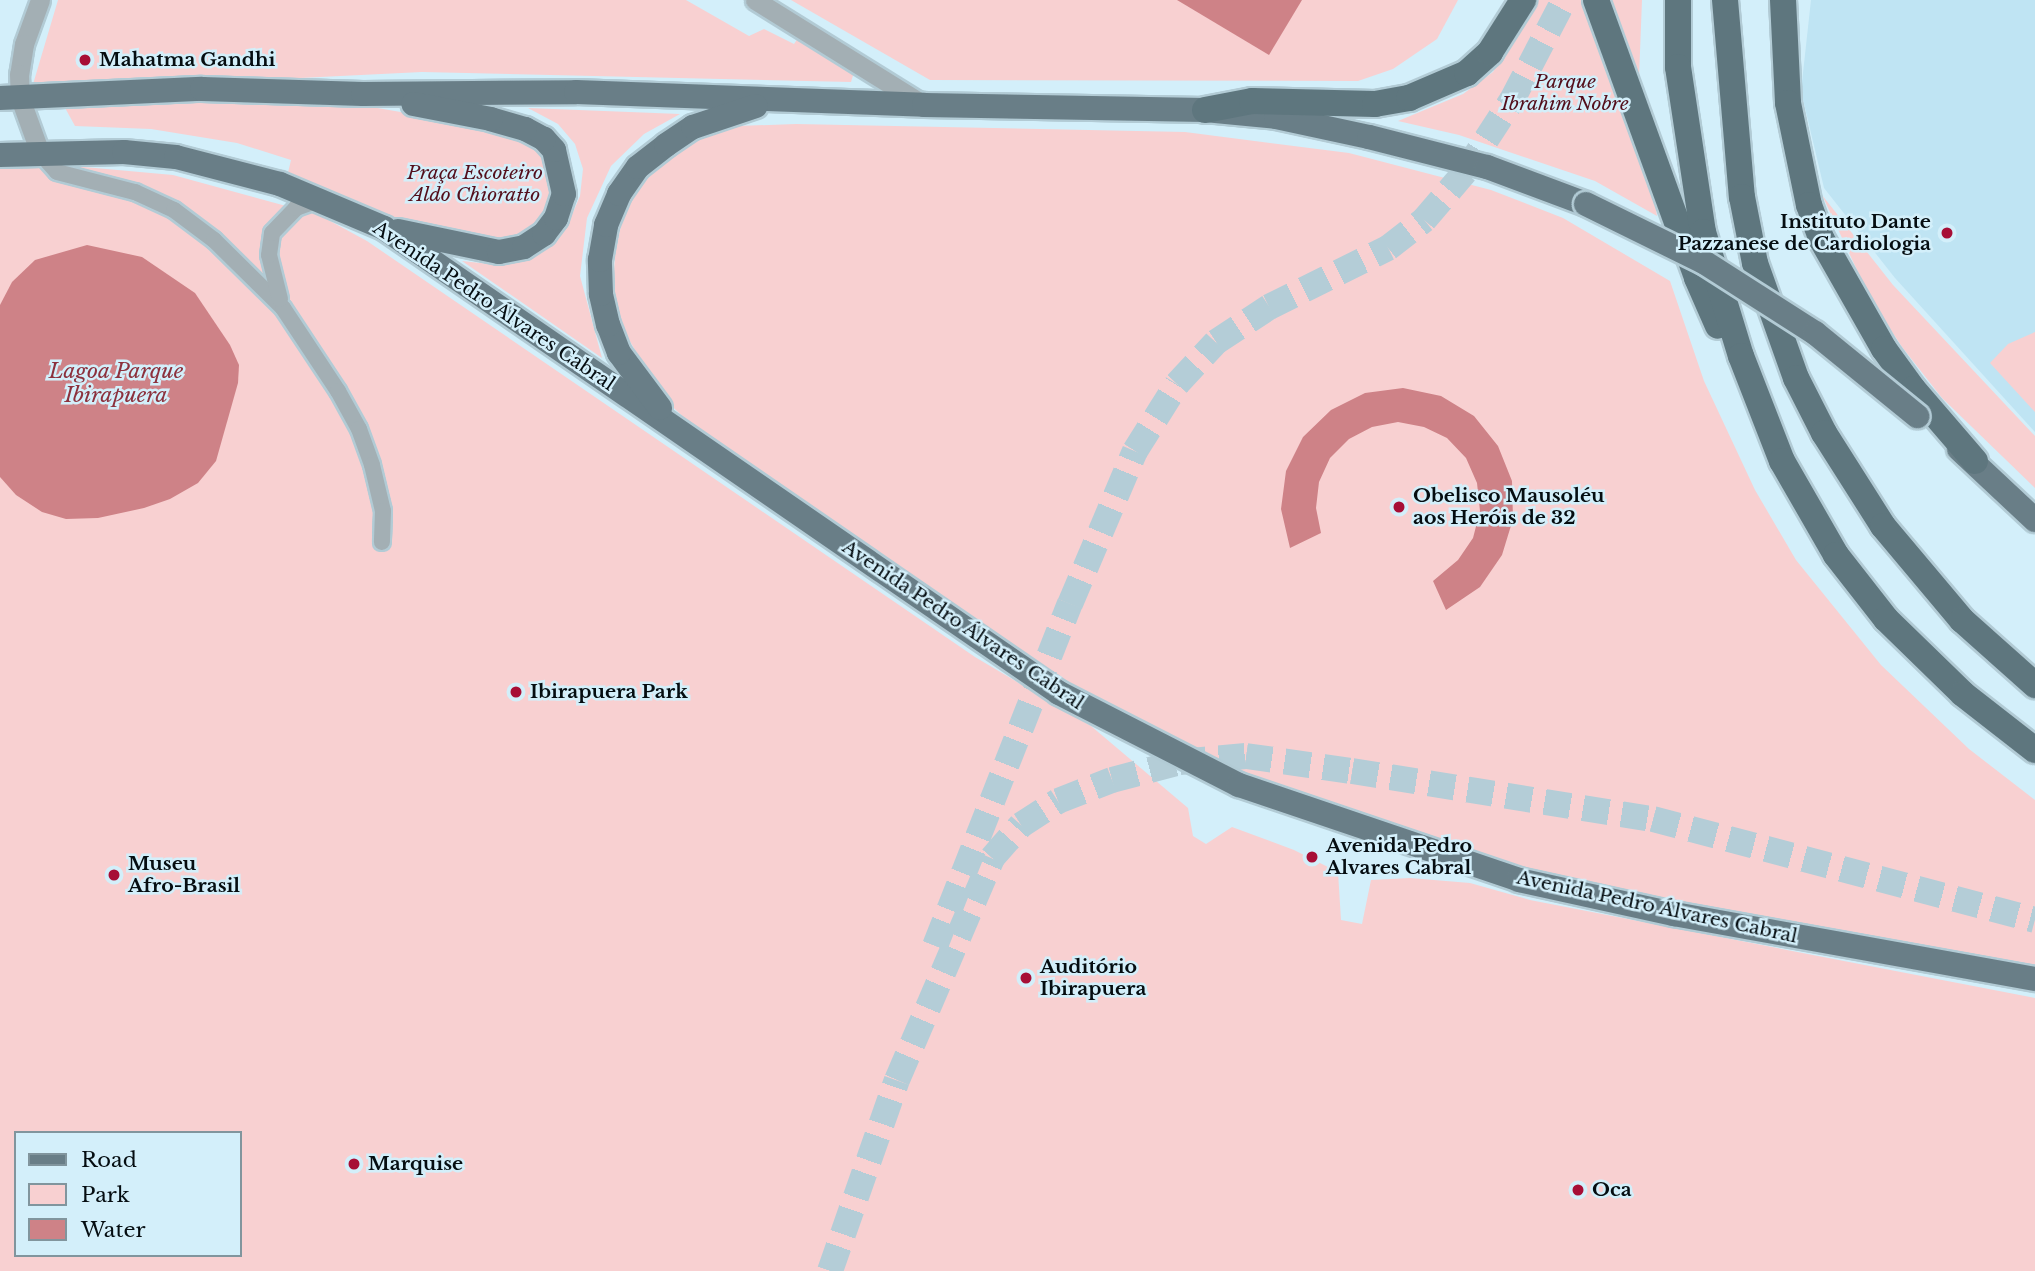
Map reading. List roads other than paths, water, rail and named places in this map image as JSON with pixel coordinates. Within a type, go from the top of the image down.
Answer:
[{"type":"highway","points":[[1205,110],[1252,101],[1375,104],[1419,94],[1467,74],[1490,52],[1523,0]]},
{"type":"highway","points":[[1596,0],[1701,289],[1720,329],[1741,356]]},
{"type":"highway","points":[[1678,0],[1678,67],[1703,232],[1741,356],[1782,461],[1836,555],[1886,619],[1953,685],[2035,750]]},
{"type":"highway","points":[[1726,0],[1742,197],[1755,263],[1796,377],[1824,433],[1863,496],[1910,562],[1962,620],[2035,685]]},
{"type":"highway","points":[[1783,0],[1788,103],[1809,205],[1822,240],[1884,349],[1913,389],[1975,461]]},
{"type":"main road","points":[[10,98],[202,89],[363,94],[576,92],[924,105],[1205,110],[1276,117],[1487,167],[1586,204],[1704,262],[1793,319],[1975,461],[2035,520]]},
{"type":"main road","points":[[363,94],[525,129],[544,139],[554,150],[561,173],[564,194],[556,218],[544,234],[524,247],[499,252],[384,228]]},
{"type":"main road","points":[[679,432],[638,383],[619,352],[608,325],[601,294],[600,260],[606,225],[619,194],[638,167],[666,145],[693,127],[724,114],[780,100]]},
{"type":"main road","name":"Avenida Pedro Álvares Cabral","points":[[0,155],[124,152],[176,157],[280,184],[384,228],[1059,694],[1239,785],[1519,880],[1674,914],[2035,979]]},
{"type":"main road","points":[[2003,974],[2035,965]]},
{"type":"street","points":[[40,0],[24,44],[19,74],[10,98],[40,153],[57,172],[135,192],[174,211],[214,240],[283,308],[338,391],[359,429],[372,465],[383,511],[382,542]]},
{"type":"street","points":[[755,0],[924,105]]},
{"type":"street","points":[[283,308],[271,275],[269,255],[272,233],[281,220],[296,208],[318,200]]},
{"type":"water","points":[[1177,0],[1302,0],[1269,55]]},
{"type":"water","name":"Lagoa Parque Ibirapuera","points":[[87,245],[142,257],[195,293],[230,345],[239,365],[238,383],[216,461],[198,483],[170,499],[144,508],[98,518],[66,519],[42,512],[16,495],[0,477],[0,305],[12,282],[35,260]]},
{"type":"water","points":[[1403,388],[1441,396],[1474,416],[1498,446],[1512,481],[1513,519],[1502,555],[1480,587],[1446,610],[1433,581],[1458,560],[1473,538],[1480,511],[1477,483],[1466,458],[1447,438],[1424,427],[1398,422],[1372,427],[1349,439],[1330,458],[1319,482],[1316,508],[1321,533],[1290,548],[1281,509],[1286,471],[1303,437],[1331,410],[1365,393]]},
{"type":"tunnel","points":[[935,946],[1070,604],[1135,451],[1177,384],[1216,342],[1269,307],[1388,248],[1424,220],[1465,172],[1512,100],[1564,0]]},
{"type":"tunnel","points":[[830,1271],[897,1080],[992,858],[1021,825],[1058,801],[1112,780],[1180,762],[1246,756],[1352,771],[1653,819],[2035,920]]},
{"type":"place","name":"Mahatma Gandhi","points":[[85,60]]},
{"type":"place","name":"Instituto Dante Pazzanese de Cardiologia","points":[[1947,233]]},
{"type":"place","name":"Obelisco Mausoléu aos Heróis de 32","points":[[1399,507]]},
{"type":"place","name":"Ibirapuera Park","points":[[516,692]]},
{"type":"place","name":"Avenida Pedro Alvares Cabral","points":[[1312,857]]},
{"type":"place","name":"Museu Afro-Brasil","points":[[114,875]]},
{"type":"place","name":"Auditório Ibirapuera","points":[[1026,978]]},
{"type":"place","name":"Marquise","points":[[354,1164]]},
{"type":"place","name":"Oca","points":[[1578,1190]]},
{"type":"park label","name":"Parque Ibrahim Nobre","points":[[1565,93]]},
{"type":"park label","name":"Praça Escoteiro Aldo Chioratto","points":[[475,184]]}]
